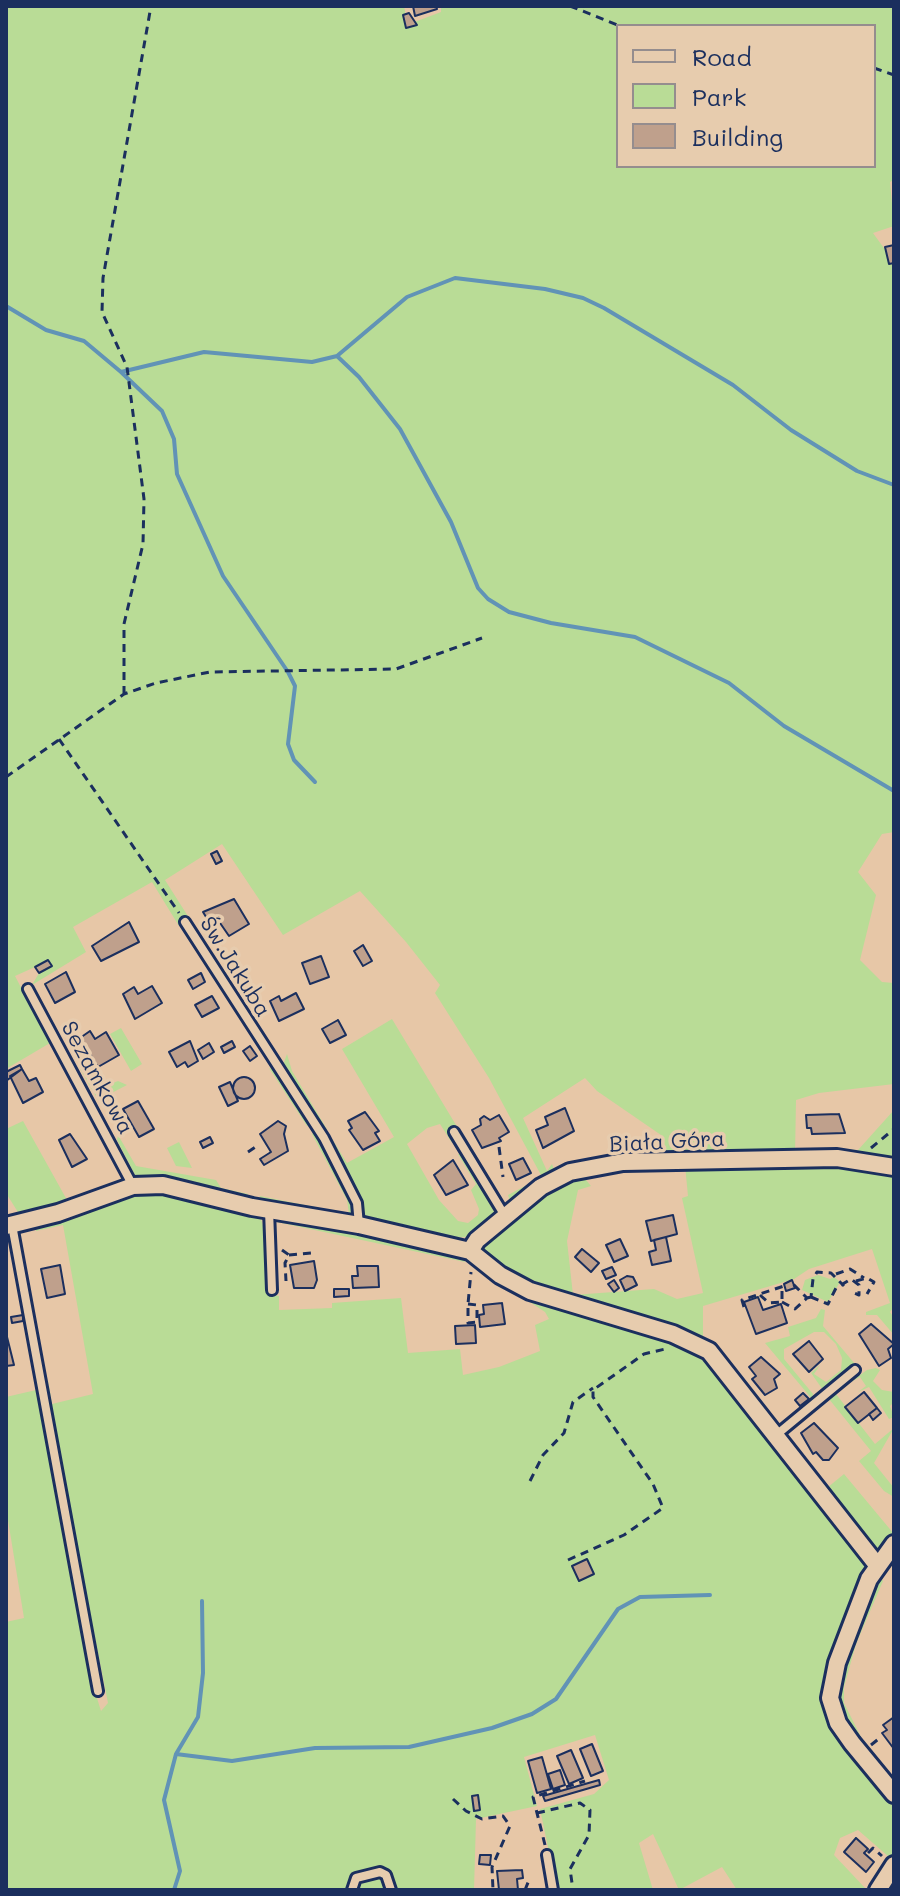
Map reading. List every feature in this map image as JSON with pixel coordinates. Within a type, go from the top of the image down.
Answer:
[{"type":"street","name":"Biała Góra","points":[[472,1258],[506,1216],[555,1179],[623,1162],[837,1158],[894,1167]]},
{"type":"street","points":[[9,1226],[133,1186],[181,1188],[269,1210],[359,1225],[472,1258],[530,1291],[673,1334],[709,1351],[734,1379],[774,1437],[877,1565]]},
{"type":"street","points":[[894,1544],[877,1565],[837,1663],[830,1698],[845,1733],[894,1794]]},
{"type":"street","points":[[878,1890],[889,1861]]},
{"type":"lane","name":"Św.Jakuba","points":[[185,922],[324,1138],[357,1203],[359,1225]]},
{"type":"lane","name":"Sezamkowa","points":[[28,989],[133,1186]]},
{"type":"lane","points":[[454,1132],[506,1216]]},
{"type":"lane","points":[[269,1210],[272,1290]]},
{"type":"lane","points":[[9,1226],[98,1691]]},
{"type":"lane","points":[[774,1437],[855,1370]]},
{"type":"lane","points":[[546,1851],[553,1890]]},
{"type":"lane","points":[[352,1890],[356,1878],[380,1872],[386,1875],[391,1890]]},
{"type":"path","points":[[124,694],[124,624],[143,544],[144,499],[127,367],[102,312],[103,278],[151,6]]},
{"type":"path","points":[[570,6],[616,24]]},
{"type":"path","points":[[6,777],[124,694],[156,683],[210,672],[396,669],[482,638]]},
{"type":"path","name":"Św.Jakuba","points":[[59,739],[185,922]]},
{"type":"path","points":[[117,1133],[128,1127]]},
{"type":"path","points":[[855,1161],[894,1129]]},
{"type":"path","points":[[248,1152],[257,1146]]},
{"type":"path","points":[[499,1147],[503,1177]]},
{"type":"path","points":[[278,1241],[289,1255]]},
{"type":"path","points":[[289,1255],[312,1253]]},
{"type":"path","points":[[286,1281],[285,1263],[289,1255]]},
{"type":"path","points":[[472,1258],[468,1323],[477,1322]]},
{"type":"path","points":[[833,1274],[850,1269],[872,1280],[874,1285],[867,1294]]},
{"type":"path","points":[[760,1295],[769,1303],[782,1302],[791,1310],[810,1297],[813,1279],[822,1271],[833,1274],[843,1284]]},
{"type":"path","points":[[793,1284],[810,1297],[828,1304],[843,1284],[864,1278]]},
{"type":"path","points":[[856,1281],[858,1294]]},
{"type":"path","points":[[744,1307],[742,1300],[784,1286],[782,1302]]},
{"type":"path","points":[[468,1304],[483,1304]]},
{"type":"path","points":[[477,1305],[478,1329]]},
{"type":"path","points":[[530,1481],[543,1455],[564,1433],[573,1402],[644,1354],[657,1350],[677,1350]]},
{"type":"path","points":[[568,1560],[624,1535],[663,1508],[653,1484],[593,1397],[596,1386]]},
{"type":"path","points":[[867,1748],[881,1737]]},
{"type":"path","points":[[546,1851],[533,1797],[585,1781]]},
{"type":"path","points":[[453,1799],[482,1819],[503,1816],[510,1826],[492,1867],[493,1890]]},
{"type":"path","points":[[537,1813],[580,1803],[590,1810],[589,1835],[570,1869],[573,1890]]},
{"type":"path","points":[[868,1853],[873,1848],[889,1861]]},
{"type":"path","points":[[525,1890],[529,1880]]},
{"type":"green space","points":[[6,6],[404,6],[407,21],[412,23],[441,12],[441,6],[894,6],[894,180],[890,182],[894,226],[873,233],[894,262],[894,832],[882,834],[858,872],[876,895],[860,960],[882,982],[894,983],[894,1084],[819,1093],[796,1100],[795,1155],[712,1151],[612,1157],[659,1150],[661,1135],[597,1091],[585,1078],[523,1118],[547,1171],[552,1164],[554,1169],[553,1173],[510,1201],[508,1195],[542,1177],[489,1078],[435,993],[440,985],[406,942],[360,891],[283,935],[222,844],[165,880],[191,921],[179,926],[152,882],[73,927],[86,952],[32,985],[39,973],[35,967],[15,976],[50,1043],[6,1069]]},
{"type":"green space","points":[[392,1019],[497,1193],[455,1129],[449,1132],[452,1143],[440,1124],[427,1128],[407,1144],[439,1200],[458,1221],[468,1223],[478,1215],[479,1209],[471,1190],[476,1184],[458,1154],[462,1154],[497,1217],[469,1237],[443,1238],[367,1222],[357,1191],[331,1142],[332,1139],[347,1163],[394,1137],[342,1049]]},
{"type":"green space","points":[[121,1028],[142,1064],[131,1071],[110,1034]]},
{"type":"green space","points":[[287,1054],[292,1071],[328,1131],[290,1081],[283,1065]]},
{"type":"green space","points":[[84,1063],[100,1082],[108,1085],[118,1081],[127,1085],[98,1100],[79,1067]]},
{"type":"green space","points":[[269,1068],[274,1070],[311,1124],[307,1126]]},
{"type":"green space","points":[[894,1110],[894,1163],[812,1153],[813,1148],[858,1150]]},
{"type":"green space","points":[[23,1121],[67,1200],[121,1179],[121,1172],[122,1184],[21,1217],[6,1193],[6,1129]]},
{"type":"green space","points":[[316,1131],[352,1200],[352,1217],[259,1202],[260,1196],[349,1214],[347,1200],[312,1134]]},
{"type":"green space","points":[[118,1135],[136,1166],[216,1180],[221,1188],[248,1194],[246,1199],[142,1180],[135,1175],[117,1140]]},
{"type":"green space","points":[[179,1142],[192,1168],[176,1166],[167,1148]]},
{"type":"green space","points":[[840,1163],[894,1171],[894,1307],[890,1312],[894,1318],[894,1335],[877,1315],[866,1315],[866,1312],[890,1303],[872,1249],[809,1269],[794,1279],[703,1306],[703,1343],[869,1565],[826,1699],[894,1801],[894,1859],[873,1890],[737,1890],[722,1867],[679,1890],[653,1834],[639,1843],[653,1890],[557,1890],[540,1809],[594,1794],[609,1780],[595,1735],[524,1757],[537,1806],[476,1819],[474,1890],[6,1890],[6,1622],[24,1618],[6,1508],[6,1397],[36,1390],[88,1669],[101,1711],[108,1703],[50,1411],[48,1380],[52,1404],[93,1394],[63,1225],[36,1231],[36,1225],[117,1194],[157,1189],[260,1216],[265,1232],[268,1294],[279,1296],[279,1310],[332,1308],[332,1303],[401,1298],[408,1353],[460,1349],[463,1375],[499,1367],[540,1351],[535,1325],[549,1319],[545,1312],[478,1268],[479,1248],[539,1193],[582,1175],[591,1186],[578,1190],[567,1241],[573,1295],[654,1289],[677,1299],[703,1293],[682,1198],[688,1196],[685,1165]],"holes":[[[858,1830],[889,1857],[866,1889],[834,1855],[840,1838]]]},
{"type":"green space","points":[[278,1216],[461,1252],[465,1262],[277,1222]]},
{"type":"green space","points":[[818,1275],[830,1279],[834,1277],[840,1282],[828,1302],[802,1290],[805,1280]]},
{"type":"green space","points":[[821,1309],[825,1310],[823,1326],[855,1364],[823,1390],[811,1373],[820,1365],[814,1374],[826,1382],[841,1370],[842,1358],[836,1344],[824,1332],[814,1332],[784,1349],[784,1359],[813,1394],[812,1399],[765,1343],[790,1336],[788,1327],[816,1318]]},
{"type":"green space","points":[[867,1370],[880,1370],[873,1381],[882,1390],[894,1392],[894,1402],[890,1406],[894,1417],[889,1419],[869,1387],[858,1392],[866,1386],[860,1377],[849,1383]]},
{"type":"green space","points":[[836,1394],[875,1444],[894,1428],[874,1463],[894,1488],[894,1497],[884,1491],[859,1461],[871,1451],[829,1399]]},
{"type":"green space","points":[[844,1474],[894,1534],[894,1539],[878,1554],[822,1492]]},
{"type":"green space","points":[[879,1575],[883,1581],[856,1644],[844,1687],[844,1703],[865,1745],[861,1745],[842,1721],[834,1691]]},
{"type":"building","points":[[413,6],[436,6],[437,9],[415,16]]},
{"type":"building","points":[[409,13],[417,25],[406,28],[403,15]]},
{"type":"building","points":[[894,245],[894,263],[889,264],[885,247]]},
{"type":"building","points":[[217,851],[222,861],[216,864],[211,854]]},
{"type":"building","points":[[234,899],[249,924],[229,936],[218,920],[211,925],[203,912]]},
{"type":"building","points":[[129,922],[139,942],[101,961],[92,946]]},
{"type":"building","points":[[363,945],[372,961],[363,966],[354,951]]},
{"type":"building","points":[[321,956],[329,977],[310,984],[302,963]]},
{"type":"building","points":[[48,960],[52,966],[39,973],[35,967]]},
{"type":"building","points":[[66,972],[75,992],[55,1003],[45,984]]},
{"type":"building","points":[[201,973],[205,982],[193,989],[188,980]]},
{"type":"building","points":[[152,986],[162,1003],[135,1019],[123,994],[134,987],[138,994]]},
{"type":"building","points":[[296,993],[304,1009],[279,1021],[270,1001],[279,996],[281,1001]]},
{"type":"building","points":[[212,996],[219,1008],[202,1017],[195,1005]]},
{"type":"building","points":[[338,1020],[346,1035],[330,1043],[322,1029]]},
{"type":"building","points":[[90,1031],[95,1039],[106,1032],[119,1055],[98,1067],[80,1038]]},
{"type":"building","points":[[190,1041],[198,1061],[188,1067],[185,1062],[177,1067],[169,1052]]},
{"type":"building","points":[[232,1041],[235,1047],[224,1053],[221,1047]]},
{"type":"building","points":[[209,1043],[214,1052],[203,1059],[198,1050]]},
{"type":"building","points":[[250,1046],[257,1056],[250,1061],[243,1051]]},
{"type":"building","points":[[20,1065],[22,1069],[6,1081],[6,1072]]},
{"type":"building","points":[[22,1069],[29,1081],[36,1078],[43,1092],[23,1103],[10,1076]]},
{"type":"building","points":[[244,1077],[252,1080],[255,1088],[252,1096],[244,1099],[236,1096],[233,1088],[236,1080]]},
{"type":"building","points":[[230,1082],[238,1101],[228,1106],[219,1087]]},
{"type":"building","points":[[138,1101],[154,1129],[139,1137],[123,1109]]},
{"type":"building","points":[[565,1108],[574,1131],[543,1148],[536,1130],[548,1125],[545,1117]]},
{"type":"building","points":[[365,1112],[379,1131],[375,1133],[380,1141],[363,1150],[349,1130],[352,1128],[348,1121]]},
{"type":"building","points":[[839,1114],[845,1133],[812,1134],[811,1128],[807,1128],[806,1115]]},
{"type":"building","points":[[499,1115],[509,1132],[499,1138],[501,1141],[482,1148],[472,1130],[481,1125],[480,1119],[484,1116],[490,1120]]},
{"type":"building","points":[[278,1121],[286,1126],[284,1134],[288,1151],[264,1165],[260,1159],[271,1152],[260,1134]]},
{"type":"building","points":[[70,1134],[87,1159],[72,1167],[59,1140]]},
{"type":"building","points":[[210,1137],[213,1143],[203,1148],[200,1142]]},
{"type":"building","points":[[523,1158],[531,1173],[516,1180],[509,1164]]},
{"type":"building","points":[[453,1160],[468,1185],[446,1195],[434,1175]]},
{"type":"building","points":[[673,1215],[677,1234],[651,1241],[646,1221]]},
{"type":"building","points":[[666,1237],[671,1261],[652,1265],[649,1252],[656,1250],[654,1240]]},
{"type":"building","points":[[620,1239],[628,1256],[614,1262],[606,1245]]},
{"type":"building","points":[[582,1249],[599,1263],[591,1272],[575,1257]]},
{"type":"building","points":[[314,1261],[317,1280],[314,1288],[294,1288],[290,1265]]},
{"type":"building","points":[[60,1265],[65,1294],[47,1298],[41,1269]]},
{"type":"building","points":[[357,1266],[378,1266],[379,1287],[353,1288],[352,1276],[358,1276]]},
{"type":"building","points":[[612,1267],[616,1275],[606,1279],[602,1271]]},
{"type":"building","points":[[633,1277],[637,1285],[625,1291],[620,1280]]},
{"type":"building","points":[[614,1280],[619,1288],[614,1292],[608,1284]]},
{"type":"building","points":[[792,1280],[795,1288],[786,1291],[784,1284]]},
{"type":"building","points":[[334,1289],[349,1289],[349,1296],[334,1297]]},
{"type":"building","points":[[758,1297],[763,1310],[781,1304],[787,1323],[756,1334],[744,1302]]},
{"type":"building","points":[[502,1303],[505,1324],[480,1327],[479,1315],[484,1314],[483,1305]]},
{"type":"building","points":[[23,1315],[23,1321],[12,1323],[11,1317]]},
{"type":"building","points":[[871,1324],[894,1344],[888,1349],[891,1358],[879,1366],[859,1334]]},
{"type":"building","points":[[475,1325],[476,1343],[456,1344],[455,1326]]},
{"type":"building","points":[[6,1333],[14,1365],[6,1366]]},
{"type":"building","points":[[809,1341],[823,1359],[809,1372],[793,1354]]},
{"type":"building","points":[[761,1357],[780,1374],[774,1379],[777,1388],[765,1395],[752,1379],[756,1376],[749,1367]]},
{"type":"building","points":[[864,1392],[877,1408],[858,1423],[845,1407]]},
{"type":"building","points":[[803,1393],[809,1399],[800,1406],[795,1400]]},
{"type":"building","points":[[877,1408],[881,1413],[873,1420],[869,1414]]},
{"type":"building","points":[[814,1423],[838,1448],[829,1460],[823,1460],[816,1452],[813,1454],[801,1433]]},
{"type":"building","points":[[587,1559],[594,1574],[579,1581],[572,1566]]},
{"type":"building","points":[[894,1717],[894,1749],[882,1733],[887,1730],[883,1725]]},
{"type":"building","points":[[592,1744],[603,1771],[591,1776],[580,1749]]},
{"type":"building","points":[[571,1750],[583,1778],[569,1784],[557,1756]]},
{"type":"building","points":[[542,1757],[551,1789],[537,1793],[528,1761]]},
{"type":"building","points":[[560,1770],[565,1785],[553,1789],[548,1774]]},
{"type":"building","points":[[599,1780],[600,1785],[545,1801],[543,1796]]},
{"type":"building","points":[[478,1795],[480,1810],[474,1811],[472,1796]]},
{"type":"building","points":[[856,1838],[868,1849],[864,1853],[874,1862],[866,1872],[844,1852]]},
{"type":"building","points":[[480,1855],[491,1855],[490,1865],[479,1864]]},
{"type":"building","points":[[522,1870],[523,1878],[517,1879],[518,1890],[499,1890],[497,1871]]},
{"type":"waterway","points":[[6,306],[46,330],[84,341],[121,372],[204,352],[312,362],[337,356],[407,297],[455,278],[545,289],[583,298],[604,308],[733,385],[791,430],[857,471],[894,485]]},
{"type":"waterway","points":[[337,356],[359,377],[400,429],[451,522],[478,588],[488,599],[509,612],[551,623],[635,637],[729,683],[784,726],[894,791]]},
{"type":"waterway","points":[[121,372],[162,411],[174,439],[177,474],[223,576],[295,686],[288,744],[294,760],[315,782]]},
{"type":"waterway","points":[[176,1754],[232,1761],[315,1748],[409,1747],[492,1728],[532,1714],[556,1699],[618,1609],[640,1597],[710,1595]]},
{"type":"waterway","points":[[174,1890],[180,1871],[164,1800],[176,1754],[198,1717],[203,1673],[202,1601]]}]
